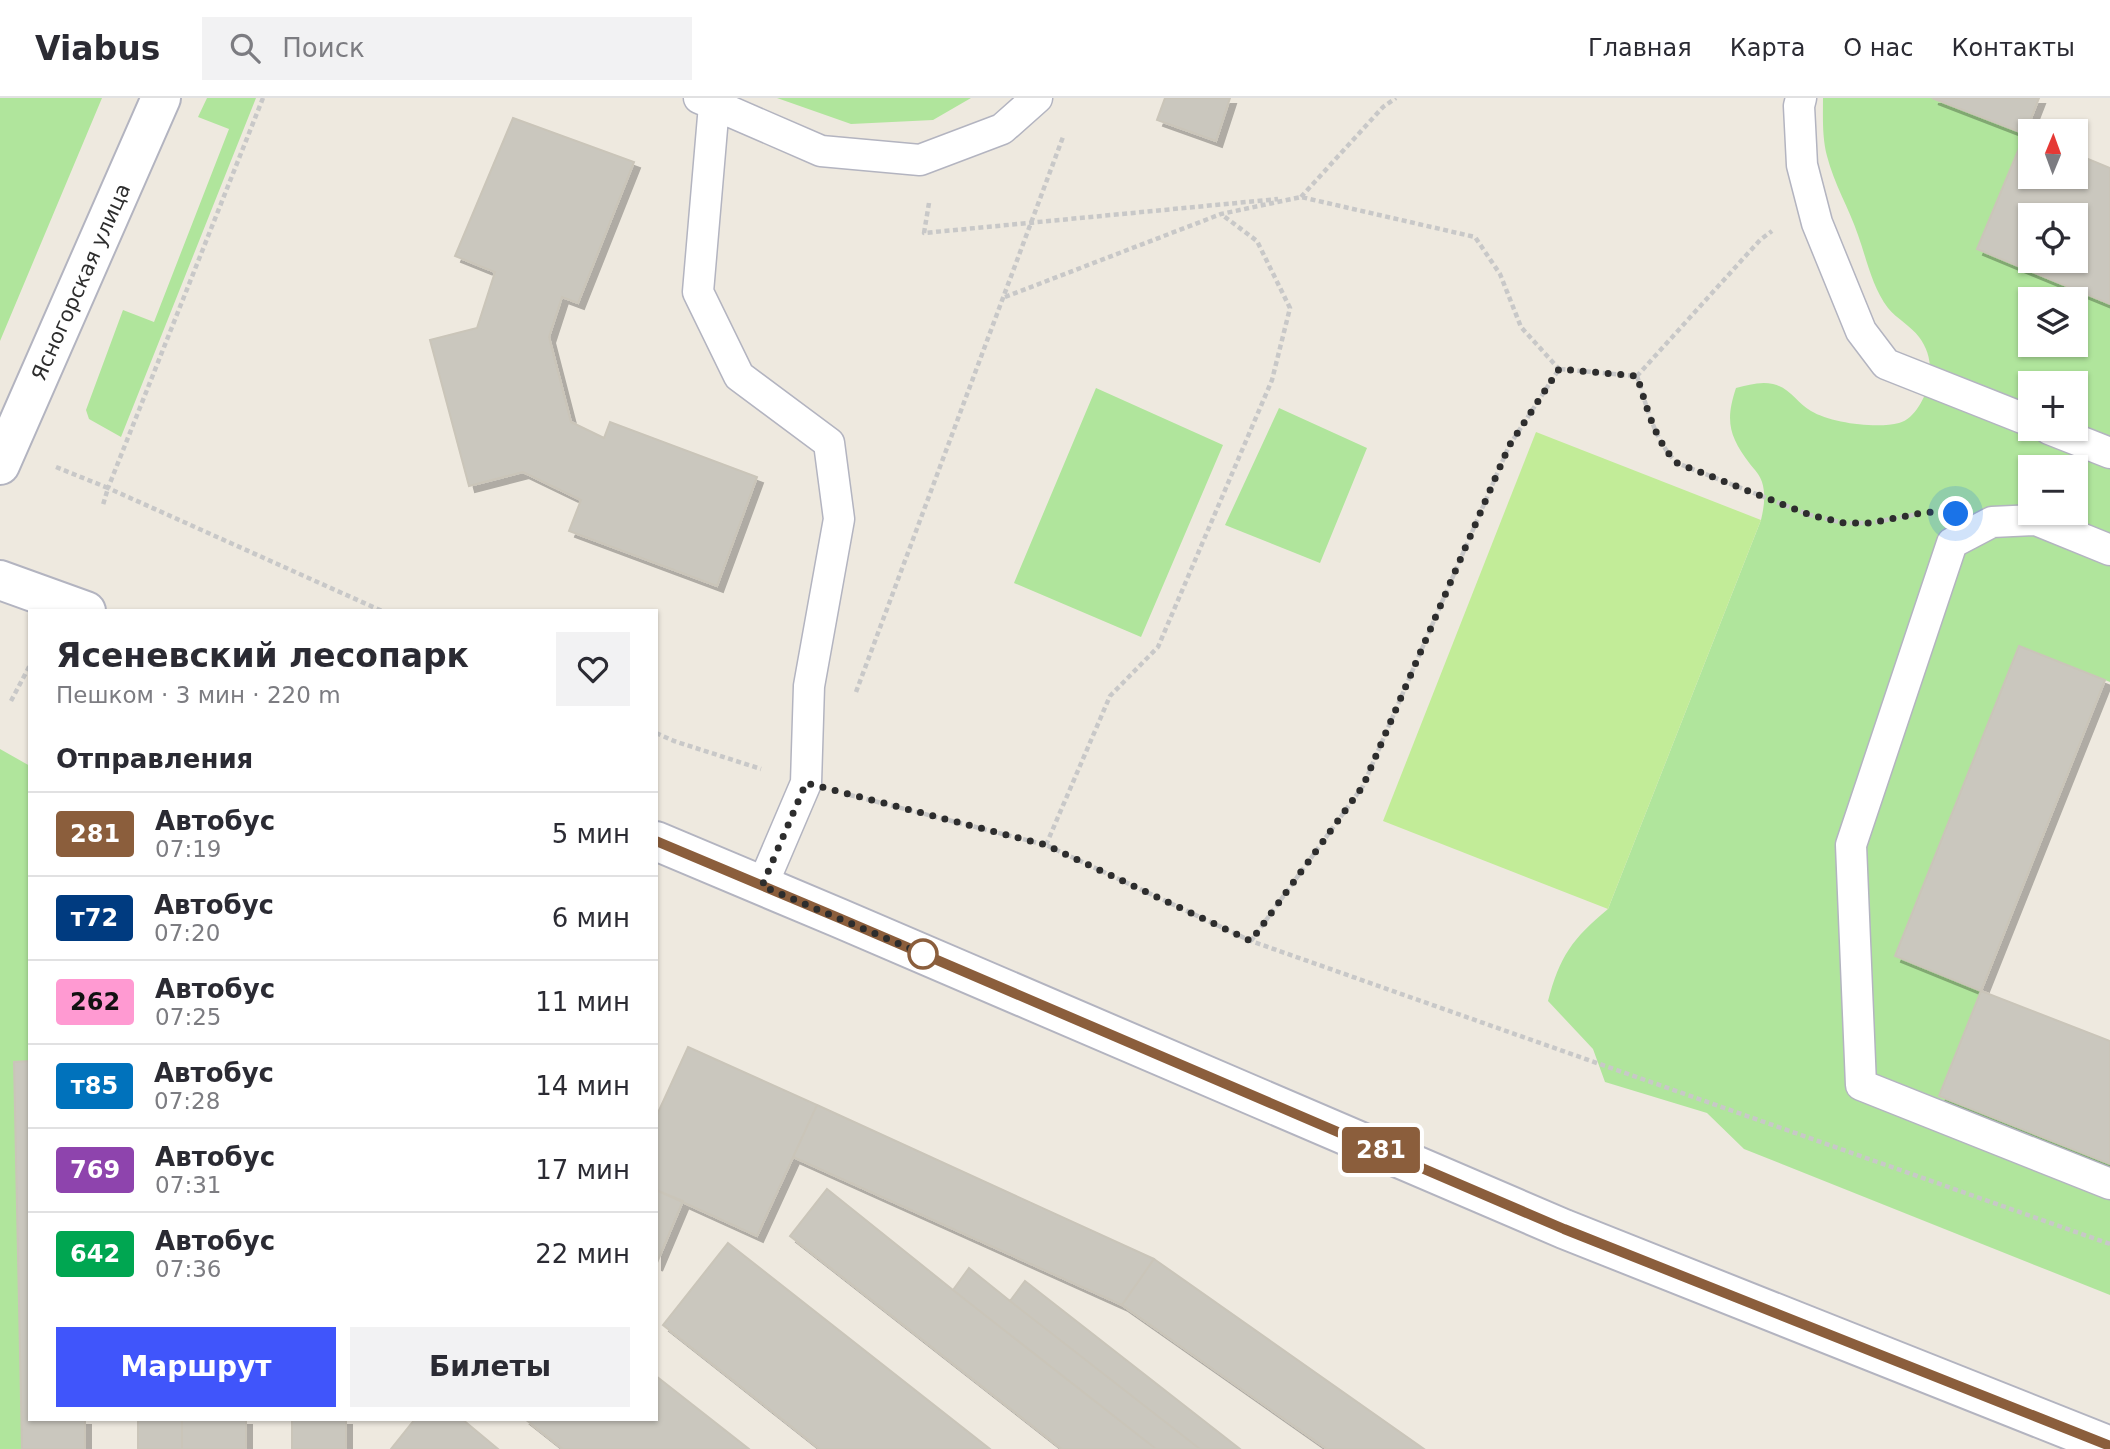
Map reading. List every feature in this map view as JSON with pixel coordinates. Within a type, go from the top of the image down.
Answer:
[{"type":"main road","name":"Ясногорская улица","points":[[0,465],[161,98]]},
{"type":"main road","points":[[0,580],[80,609]]},
{"type":"main road","points":[[658,842],[1564,1229],[2110,1446]]},
{"type":"lane","points":[[762,886],[806,783],[809,687],[839,519],[829,443],[739,376],[698,292],[706,102],[821,152],[920,160],[1002,129],[1037,98]]},
{"type":"lane","points":[[1801,98],[1799,106],[1802,165],[1817,223],[1861,331],[1886,364],[2018,416]]},
{"type":"lane","points":[[2080,441],[2110,453]]},
{"type":"lane","points":[[2110,550],[2036,520],[1992,522],[1952,543],[1851,845],[1861,1085],[2110,1184]]},
{"type":"path","points":[[103,505],[263,98]]},
{"type":"path","points":[[1004,297],[1221,214],[1301,197],[1383,107],[1396,98]]},
{"type":"path","points":[[855,695],[1065,132]]},
{"type":"path","points":[[937,153],[924,233],[1301,197],[1475,237],[1500,274],[1521,327],[1559,369],[1637,376]]},
{"type":"path","points":[[1046,845],[1110,695],[1158,647],[1272,380],[1290,308],[1257,241],[1221,214]]},
{"type":"path","points":[[1637,376],[1760,240],[1788,218],[1817,223]]},
{"type":"path","points":[[1251,941],[1363,786],[1509,446],[1559,369]]},
{"type":"path","points":[[1637,376],[1657,438],[1677,463],[1810,515],[1844,523],[1870,523],[1927,512],[1956,514],[1992,522]]},
{"type":"path","points":[[56,467],[378,609]]},
{"type":"path","points":[[11,701],[28,668]]},
{"type":"path","points":[[658,734],[806,783],[1046,845],[1251,941],[2110,1244]]},
{"type":"green space","points":[[0,98],[102,98],[0,341]]},
{"type":"green space","points":[[207,98],[256,98],[121,437],[89,419],[86,410],[123,310],[154,322],[229,129],[198,117]]},
{"type":"green space","points":[[777,98],[971,98],[933,120],[851,124]]},
{"type":"green space","points":[[1823,98],[1932,98],[2018,131],[2018,151],[1977,249],[2018,266],[2018,273],[2035,273],[2069,287],[2018,287],[2018,357],[2088,357],[2088,295],[2110,304],[2110,682],[2019,646],[1896,956],[1981,991],[1940,1096],[2110,1164],[2110,1295],[1744,1149],[1707,1113],[1605,1082],[1593,1049],[1548,1001],[1557,972],[1569,949],[1608,909],[1761,520],[1764,501],[1762,482],[1737,445],[1731,428],[1731,410],[1736,388],[1759,383],[1773,384],[1820,415],[1842,422],[1890,425],[1910,417],[1928,388],[1930,364],[1925,347],[1916,333],[1888,308],[1878,291],[1827,156]]},
{"type":"green space","points":[[1096,388],[1223,445],[1141,637],[1014,583]]},
{"type":"green space","points":[[1279,408],[1367,448],[1320,563],[1225,525]]},
{"type":"green space","points":[[1536,432],[1761,520],[1608,909],[1383,821]]},
{"type":"green space","points":[[0,749],[28,765],[28,1177],[23,1449],[0,1449]]},
{"type":"building","points":[[1165,98],[1230,98],[1216,141],[1157,120]]},
{"type":"building","points":[[1932,98],[2039,98],[2031,119],[2018,119],[2018,131]]},
{"type":"building","points":[[513,118],[634,162],[578,303],[562,297],[549,337],[571,422],[604,438],[610,422],[757,477],[717,586],[569,531],[581,500],[523,472],[469,486],[430,340],[477,328],[495,272],[455,256]]},
{"type":"building","points":[[2018,151],[2018,189],[2088,189],[2088,159],[2110,168],[2110,304],[2088,295],[2088,287],[2069,287],[2035,273],[2088,273],[2088,203],[2018,203],[2018,266],[1977,249]]},
{"type":"building","points":[[2019,646],[2105,680],[1981,991],[1895,956]]},
{"type":"building","points":[[1981,991],[2110,1041],[2110,1164],[1939,1096]]},
{"type":"building","points":[[688,1047],[817,1105],[757,1236],[658,1191],[658,1113]]},
{"type":"building","points":[[28,1061],[28,1421],[85,1421],[85,1449],[22,1449],[14,1062]]},
{"type":"building","points":[[817,1105],[1154,1259],[1122,1305],[793,1157]]},
{"type":"building","points":[[827,1189],[1156,1449],[1062,1449],[790,1236]]},
{"type":"building","points":[[658,1191],[683,1201],[658,1260]]},
{"type":"building","points":[[728,1243],[990,1449],[820,1449],[663,1325]]},
{"type":"building","points":[[1154,1259],[1424,1449],[1327,1449],[1122,1305]]},
{"type":"building","points":[[969,1268],[1200,1449],[1156,1449],[953,1290]]},
{"type":"building","points":[[1025,1281],[1240,1449],[1200,1449],[1010,1301]]},
{"type":"building","points":[[658,1378],[749,1449],[563,1449],[528,1421],[658,1421]]},
{"type":"building","points":[[138,1421],[182,1421],[182,1449],[138,1449]]},
{"type":"building","points":[[182,1421],[246,1421],[246,1449],[182,1449]]},
{"type":"building","points":[[292,1421],[346,1421],[346,1449],[292,1449]]},
{"type":"building","points":[[413,1421],[464,1421],[498,1449],[391,1449]]},
{"type":"bus line","name":"281","points":[[658,842],[1564,1229],[2110,1446]]},
{"type":"route","points":[[923,954],[928,956],[762,886],[806,783],[1046,845],[1251,941],[1363,786],[1509,446],[1559,369],[1637,376],[1657,438],[1677,463],[1810,515],[1844,523],[1870,523],[1927,512],[1956,514]]}]
